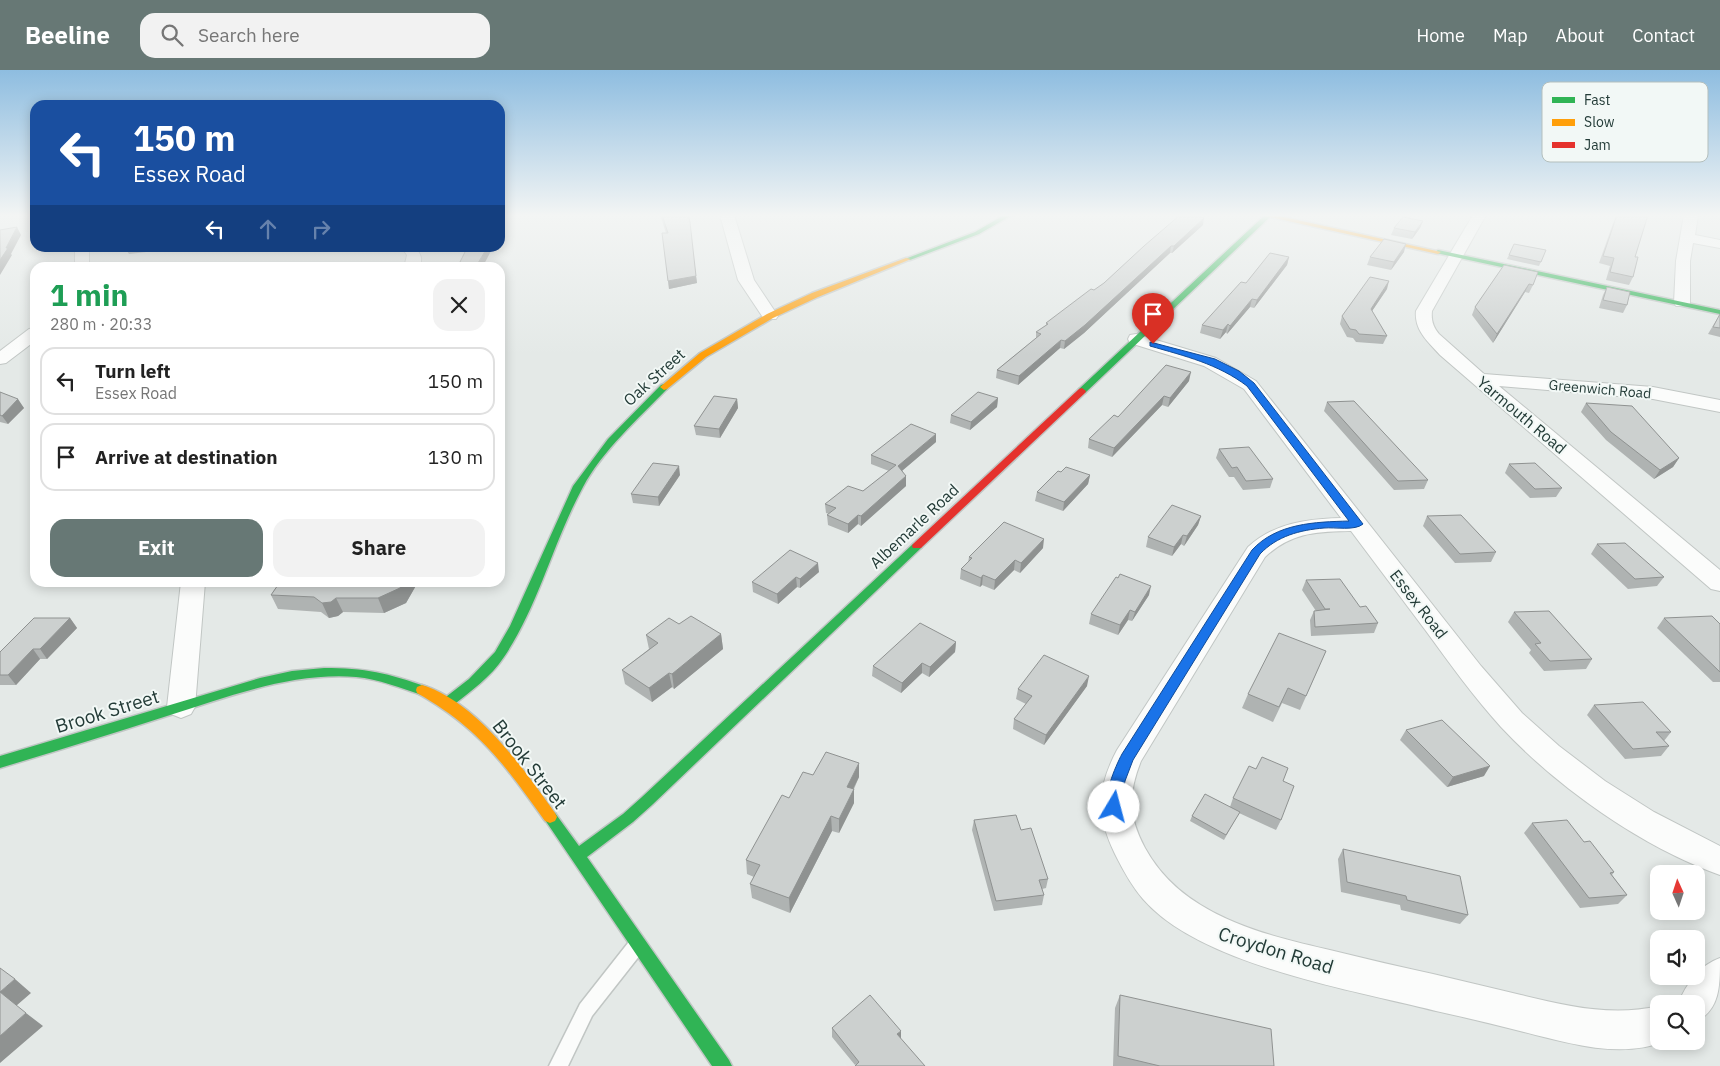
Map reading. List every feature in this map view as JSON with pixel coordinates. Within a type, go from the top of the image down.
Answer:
[{"type":"street","points":[[741,261],[746,280],[770,316]]},
{"type":"street","name":"Oak Street","points":[[447,703],[488,669],[508,641],[578,486],[610,441],[663,388],[703,355],[770,316],[816,295],[904,261]]},
{"type":"street","name":"Albemarle Road","points":[[577,856],[647,801],[1219,261]]},
{"type":"street","name":"Yarmouth Road","points":[[1452,261],[1424,311],[1422,318],[1434,339],[1720,583]]},
{"type":"street","points":[[1487,261],[1720,312]]},
{"type":"street","points":[[1682,303],[1683,261]]},
{"type":"street","points":[[0,359],[30,337]]},
{"type":"street","name":"Essex Road","points":[[1136,339],[1212,361],[1236,373],[1250,385],[1472,672],[1526,735],[1564,767],[1613,802],[1664,833],[1720,861]]},
{"type":"street","name":"Greenwich Road","points":[[1480,379],[1653,393],[1720,406]]},
{"type":"street","name":"Croydon Road","points":[[1357,524],[1323,525],[1280,533],[1266,542],[1256,552],[1127,758],[1118,781],[1114,807],[1120,829],[1131,856],[1149,884],[1173,907],[1208,928],[1251,946],[1291,958],[1566,1024],[1610,1031],[1650,1027]]},
{"type":"street","points":[[181,707],[192,587]]},
{"type":"street","name":"Brook Street","points":[[0,762],[280,677],[310,672],[338,671],[390,678],[430,693],[476,724],[503,752],[723,1066]]},
{"type":"street","points":[[1703,995],[1720,975]]},
{"type":"lane","points":[[558,1066],[586,1010],[638,944]]},
{"type":"building","points":[[666,261],[694,261],[696,276],[668,281]]},
{"type":"building","points":[[1127,261],[1154,261],[1085,325],[1065,341],[1061,340],[1019,376],[997,370],[1041,334],[1036,332],[1048,324],[1046,323],[1091,289],[1094,290]]},
{"type":"building","points":[[1263,261],[1286,261],[1257,300],[1252,299],[1230,326],[1228,324],[1223,330],[1202,325],[1241,282],[1246,283]]},
{"type":"building","points":[[1613,261],[1637,261],[1633,277],[1610,272]]},
{"type":"building","points":[[1504,265],[1538,272],[1533,285],[1529,284],[1497,334],[1475,307]]},
{"type":"building","points":[[1370,277],[1389,281],[1371,309],[1387,336],[1359,334],[1356,330],[1350,329],[1342,316]]},
{"type":"building","points":[[1607,287],[1630,292],[1627,305],[1603,300]]},
{"type":"building","points":[[1720,314],[1720,328],[1713,327]]},
{"type":"building","points":[[1166,365],[1191,372],[1170,398],[1164,396],[1114,448],[1089,439],[1114,415],[1118,417]]},
{"type":"building","points":[[0,392],[18,399],[2,416],[0,415]]},
{"type":"building","points":[[978,392],[998,398],[971,422],[951,415]]},
{"type":"building","points":[[714,396],[737,399],[719,429],[694,426]]},
{"type":"building","points":[[1354,401],[1428,480],[1398,481],[1327,402]]},
{"type":"building","points":[[1586,403],[1632,406],[1679,458],[1660,470],[1611,432]]},
{"type":"building","points":[[911,424],[936,434],[898,466],[906,476],[861,516],[858,515],[848,524],[827,515],[836,508],[825,504],[848,486],[863,491],[896,465],[871,455]]},
{"type":"building","points":[[1249,447],[1273,479],[1246,481],[1237,467],[1232,468],[1219,449]]},
{"type":"building","points":[[653,463],[679,466],[658,497],[631,494]]},
{"type":"building","points":[[1535,463],[1562,488],[1535,489],[1509,464]]},
{"type":"building","points":[[1066,467],[1090,475],[1064,502],[1037,492],[1058,471],[1061,472]]},
{"type":"building","points":[[1172,505],[1201,516],[1187,536],[1183,535],[1174,547],[1148,537]]},
{"type":"building","points":[[1461,515],[1496,552],[1460,554],[1427,516]]},
{"type":"building","points":[[1004,522],[1044,539],[1021,563],[1015,560],[995,580],[983,575],[981,578],[961,569],[972,558],[969,557]]},
{"type":"building","points":[[1625,543],[1664,577],[1635,579],[1597,544]]},
{"type":"building","points":[[790,550],[818,563],[800,579],[796,577],[777,594],[752,582]]},
{"type":"building","points":[[1120,574],[1151,586],[1135,612],[1130,610],[1120,625],[1091,614]]},
{"type":"building","points":[[1340,579],[1360,607],[1366,606],[1378,623],[1315,627],[1314,611],[1330,609],[1325,609],[1306,580]]},
{"type":"building","points":[[277,587],[401,587],[378,598],[336,598],[331,602],[322,603],[314,597],[271,595]]},
{"type":"building","points":[[1549,611],[1592,659],[1550,661],[1535,644],[1541,643],[1514,612]]},
{"type":"building","points":[[691,616],[721,634],[672,674],[669,673],[649,688],[622,670],[658,643],[646,635],[669,618],[679,624]]},
{"type":"building","points":[[1712,616],[1720,624],[1720,672],[1664,618]]},
{"type":"building","points":[[34,618],[70,618],[40,649],[33,649],[8,675],[0,675],[0,652]]},
{"type":"building","points":[[920,623],[956,642],[930,667],[922,663],[902,683],[873,666]]},
{"type":"building","points":[[1279,633],[1326,651],[1306,696],[1288,688],[1279,707],[1248,694]]},
{"type":"building","points":[[1044,655],[1089,676],[1046,735],[1014,719],[1032,696],[1018,689]]},
{"type":"building","points":[[1643,702],[1671,732],[1656,732],[1669,746],[1633,749],[1594,705]]},
{"type":"building","points":[[1442,720],[1490,766],[1453,777],[1406,730]]},
{"type":"building","points":[[826,752],[859,763],[847,787],[854,789],[839,819],[831,816],[789,898],[750,884],[760,865],[746,860],[782,795],[789,798],[803,772],[813,775]]},
{"type":"building","points":[[1262,757],[1288,768],[1283,781],[1294,786],[1281,820],[1233,798],[1249,766],[1256,769]]},
{"type":"building","points":[[1205,794],[1240,812],[1226,835],[1192,816]]},
{"type":"building","points":[[1016,815],[1021,830],[1031,828],[1048,879],[1039,880],[1044,895],[996,901],[974,820]]},
{"type":"building","points":[[1567,820],[1584,842],[1590,841],[1614,872],[1610,873],[1627,895],[1589,898],[1532,823]]},
{"type":"building","points":[[1343,849],[1460,876],[1468,915],[1407,900],[1406,896],[1347,882]]},
{"type":"building","points":[[0,968],[15,979],[0,992]]},
{"type":"building","points":[[0,992],[26,1013],[0,1036]]},
{"type":"building","points":[[870,995],[901,1031],[897,1034],[925,1066],[855,1066],[859,1062],[832,1028]]},
{"type":"building","points":[[1120,995],[1271,1029],[1274,1066],[1160,1066],[1118,1056]]},
{"type":"traffic: fast","points":[[1082,391],[1220,261]]},
{"type":"traffic: fast","points":[[1483,261],[1720,312]]},
{"type":"traffic: fast","points":[[447,703],[474,682],[499,655],[516,626],[578,486],[611,441],[664,387]]},
{"type":"traffic: fast","points":[[577,856],[628,818],[647,801],[917,546]]},
{"type":"traffic: fast","points":[[0,762],[228,692],[292,676],[324,672],[357,673],[389,678],[422,690]]},
{"type":"traffic: fast","points":[[550,817],[723,1066]]},
{"type":"traffic: slow","points":[[664,387],[703,355],[770,316],[815,295],[902,261]]},
{"type":"traffic: slow","points":[[422,690],[444,702],[480,730],[509,761],[550,817]]},
{"type":"traffic: jam","points":[[917,546],[1082,391]]},
{"type":"route","points":[[1114,807],[1118,781],[1127,758],[1256,552],[1266,542],[1280,533],[1323,525],[1357,524],[1250,385],[1236,373],[1212,361],[1153,344]]}]
